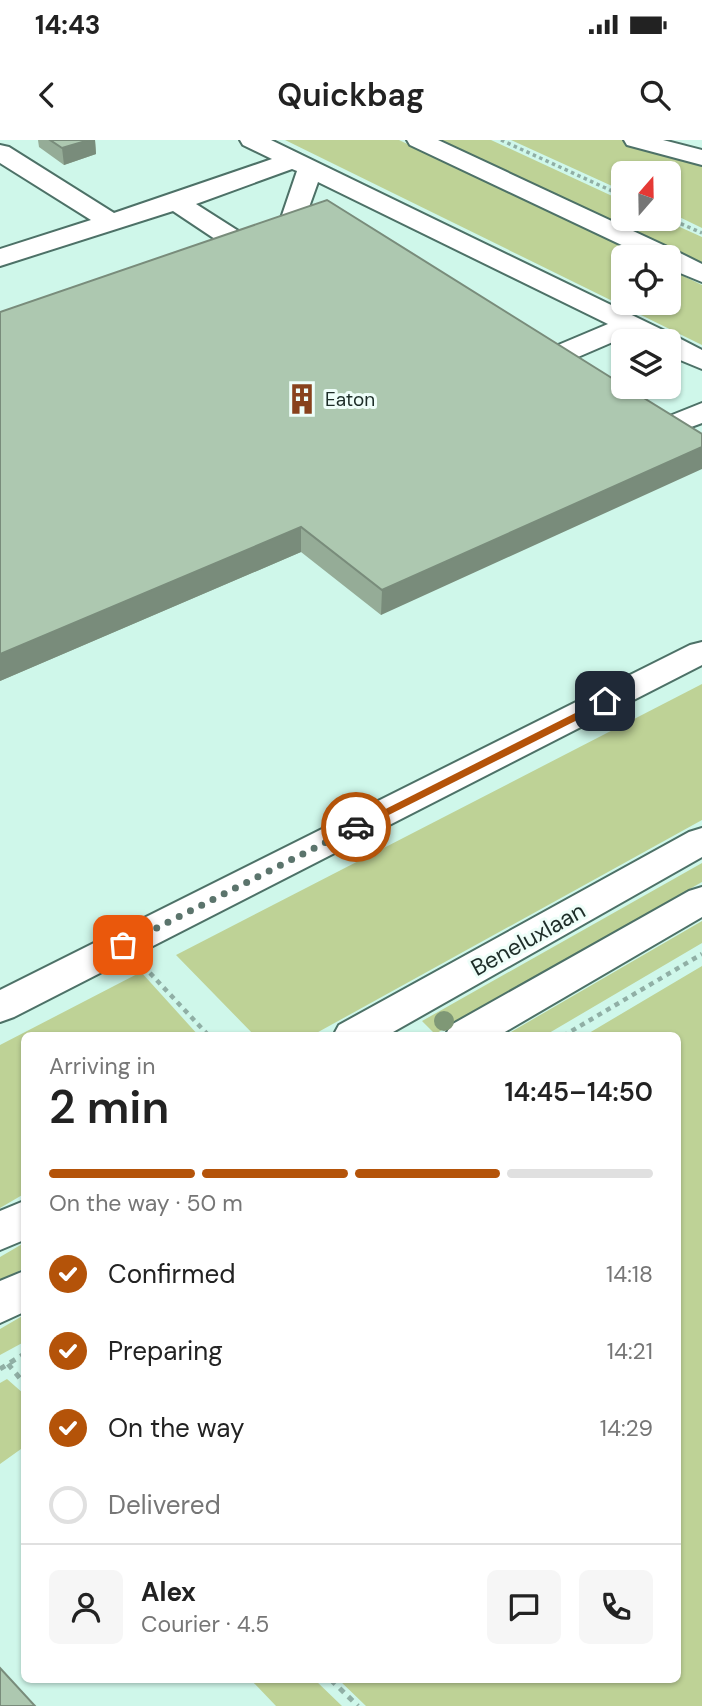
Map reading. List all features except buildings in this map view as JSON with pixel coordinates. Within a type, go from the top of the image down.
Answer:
[{"type":"street","points":[[252,140],[638,329]]},
{"type":"street","points":[[419,140],[641,245]]},
{"type":"street","points":[[636,140],[702,158]]},
{"type":"street","points":[[0,152],[111,222]]},
{"type":"street","points":[[0,258],[301,165]]},
{"type":"street","points":[[290,230],[301,165]]},
{"type":"street","points":[[176,202],[242,245]]},
{"type":"street","points":[[681,264],[702,274]]},
{"type":"street","points":[[561,354],[630,325]]},
{"type":"street","points":[[681,350],[702,361]]},
{"type":"street","points":[[673,425],[702,412]]},
{"type":"street","points":[[0,1007],[702,652]]},
{"type":"street","name":"Beneluxlaan","points":[[361,1032],[702,841]]},
{"type":"street","points":[[472,1032],[702,900]]},
{"type":"street","points":[[0,1232],[21,1221]]},
{"type":"street","points":[[0,1304],[21,1292]]},
{"type":"path","points":[[501,140],[611,191]]},
{"type":"path","points":[[681,224],[702,233]]},
{"type":"path","points":[[571,1032],[702,954]]},
{"type":"path","points":[[149,972],[205,1032]]},
{"type":"path","points":[[0,1369],[21,1356]]},
{"type":"path","points":[[8,1364],[21,1379]]},
{"type":"path","points":[[334,1683],[358,1706]]},
{"type":"green space","points":[[285,140],[399,140],[619,245],[611,245],[611,300]]},
{"type":"green space","points":[[438,140],[491,140],[611,195],[611,221]]},
{"type":"green space","points":[[511,140],[627,140],[702,160],[702,228],[681,218],[681,161],[611,161],[611,186]]},
{"type":"green space","points":[[681,228],[702,237],[702,264],[681,254],[681,245],[662,245],[632,231],[681,231]]},
{"type":"green space","points":[[681,275],[702,285],[702,345],[681,335],[681,329],[669,329],[641,315],[681,315]]},
{"type":"green space","points":[[702,684],[702,820],[318,1032],[251,1032],[176,955]]},
{"type":"green space","points":[[702,863],[702,882],[439,1032],[433,1032],[422,1021]]},
{"type":"green space","points":[[702,921],[702,943],[551,1032],[511,1032]]},
{"type":"green space","points":[[702,966],[702,1706],[366,1706],[342,1683],[681,1683],[681,1032],[591,1032]]},
{"type":"green space","points":[[141,972],[195,1032],[25,1032]]},
{"type":"green space","points":[[21,1034],[21,1196],[0,1208],[0,1045]]},
{"type":"green space","points":[[21,1245],[21,1270],[0,1282],[0,1257]]},
{"type":"green space","points":[[21,1317],[21,1344],[0,1355],[0,1329]]},
{"type":"green space","points":[[7,1379],[21,1391],[21,1449],[0,1464],[0,1383]]},
{"type":"green space","points":[[254,1683],[318,1683],[342,1706],[276,1706]]},
{"type":"way so far","points":[[123,945],[356,827]]},
{"type":"place","name":"Eaton","points":[[302,399]]},
{"type":"route","points":[[356,827],[605,701]]}]
